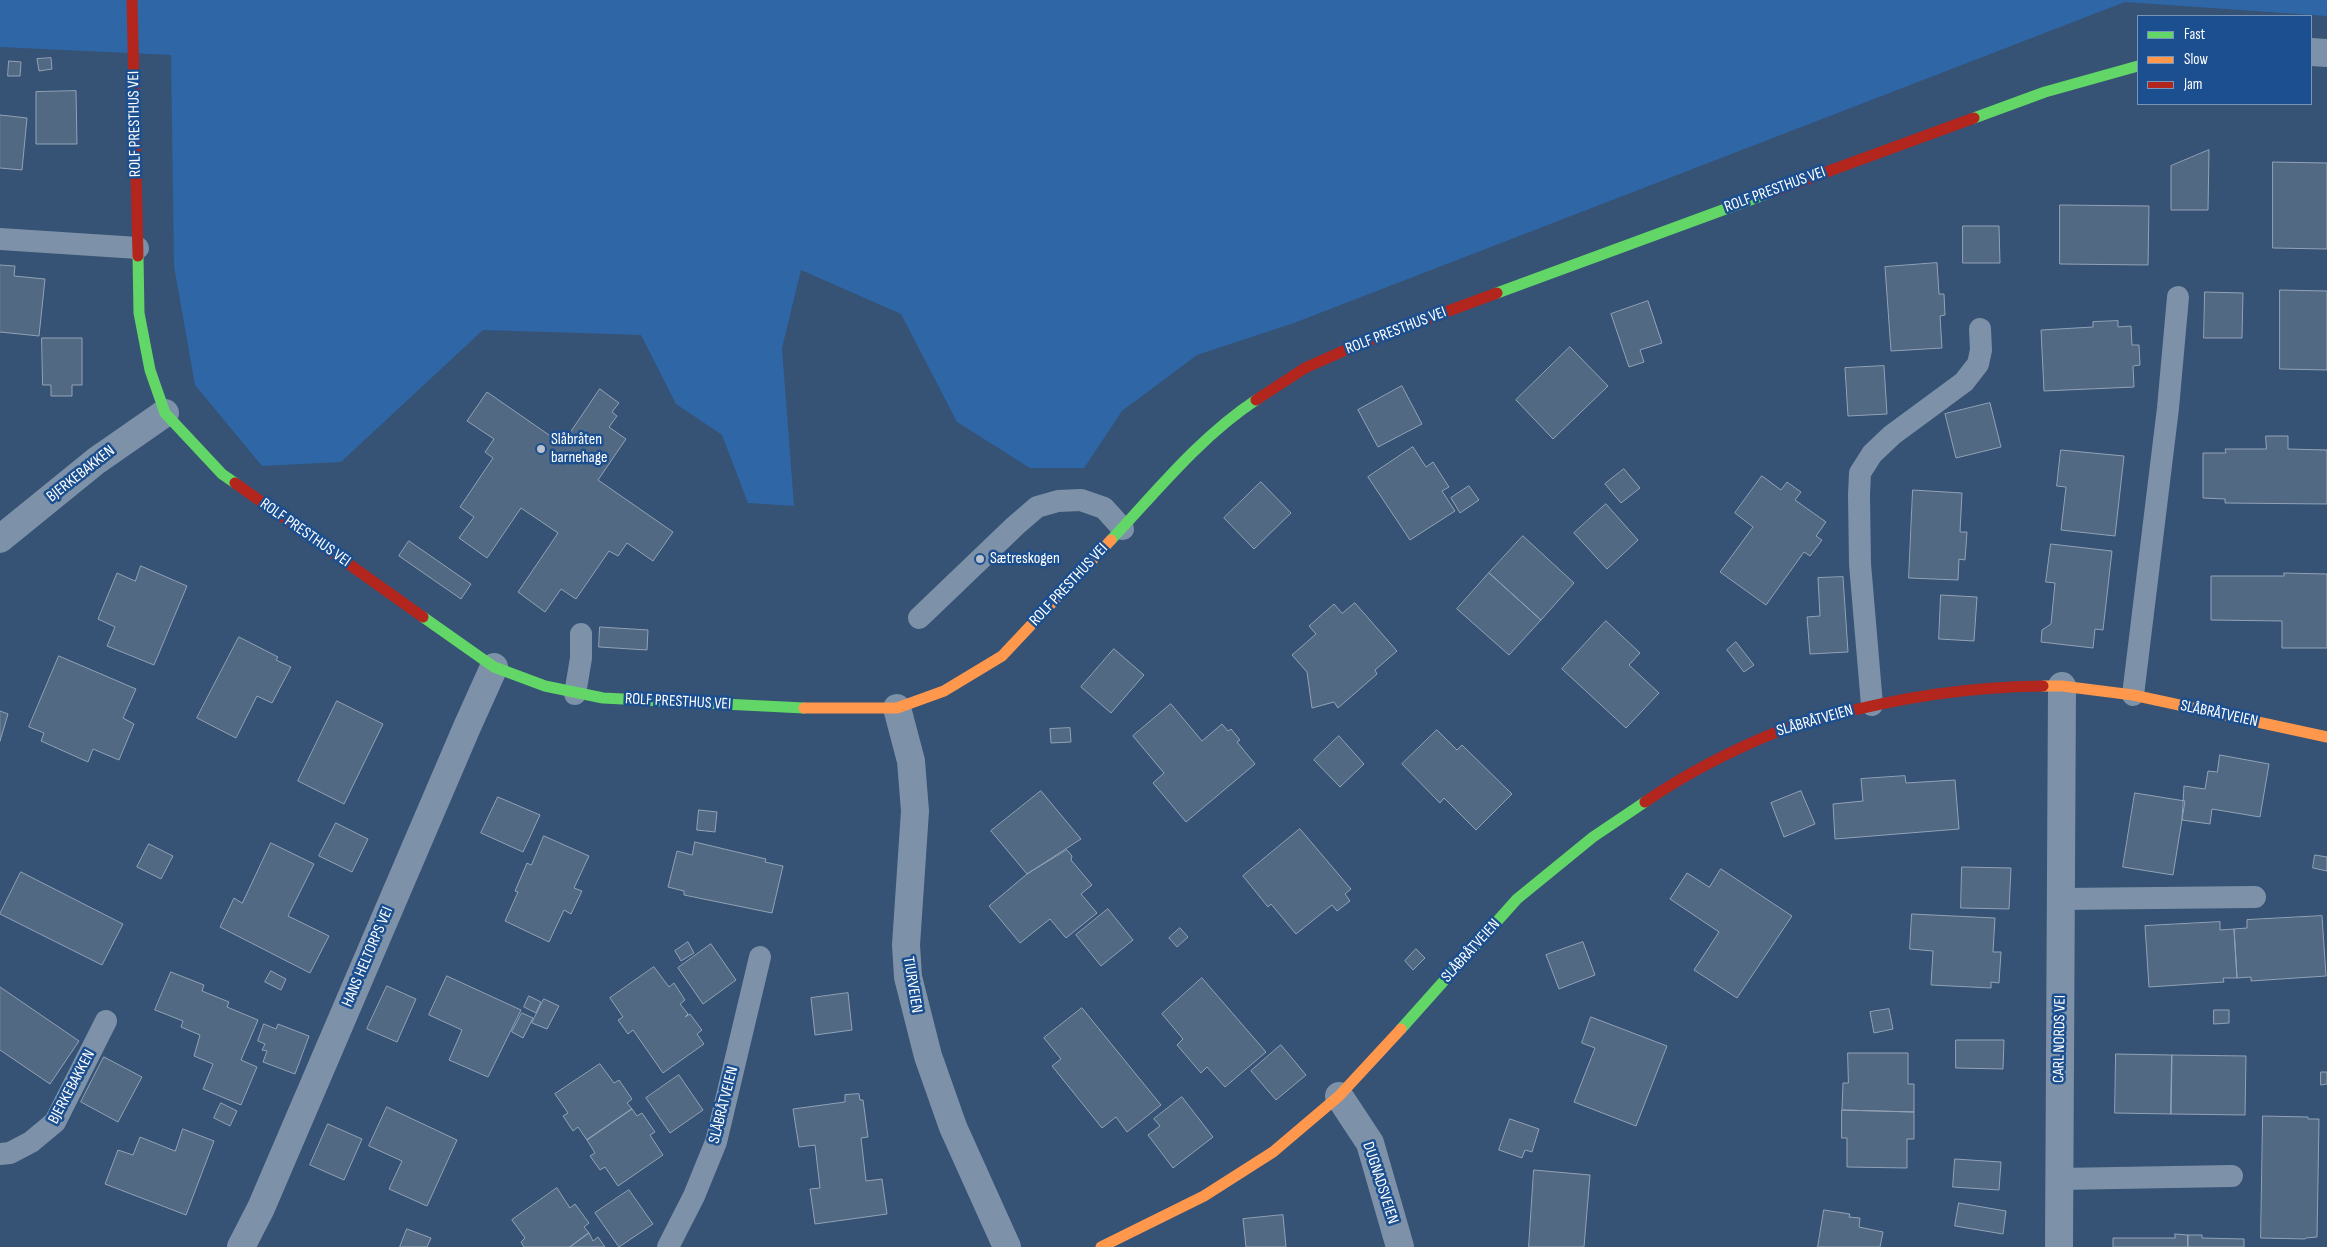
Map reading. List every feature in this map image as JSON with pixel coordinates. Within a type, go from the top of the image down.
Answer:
[{"type":"street","name":"ROLF PRESTHUS VEI","points":[[132,0],[139,313],[150,370],[165,413],[222,474],[494,667],[545,686],[575,694],[603,698],[817,709],[897,708],[944,691],[1002,656],[1192,454],[1240,411],[1314,364],[1360,344],[2045,92],[2137,66]]},
{"type":"street","points":[[2312,52],[2327,53]]},
{"type":"street","name":"BJERKEBAKKEN","points":[[0,539],[96,461],[165,413]]},
{"type":"street","name":"HANS HELTORPS VEI","points":[[241,1247],[261,1208],[466,727],[494,667]]},
{"type":"street","name":"SLÅBRÅTVEIEN","points":[[1108,1246],[1204,1196],[1272,1152],[1339,1096],[1460,965],[1517,900],[1593,837],[1684,775],[1780,730],[1872,705],[1940,692],[1989,687],[2062,686],[2133,695],[2327,737]]},
{"type":"street","name":"CARL NORDS VEI","points":[[2059,1247],[2062,686]]},
{"type":"street","name":"TIURVEIEN","points":[[897,708],[911,761],[915,811],[906,945],[908,977],[928,1056],[953,1127],[1007,1247]]},
{"type":"street","name":"DUGNADSVEIEN","points":[[1339,1096],[1370,1143],[1400,1247]]},
{"type":"lane","points":[[0,239],[138,248]]},
{"type":"lane","points":[[2133,695],[2168,408],[2178,298]]},
{"type":"lane","name":"SLÅBRÅTVEIEN","points":[[1872,705],[1860,564],[1860,473],[1872,454],[1892,435],[1964,382],[1978,364],[1981,350],[1980,329]]},
{"type":"lane","points":[[919,618],[1037,507],[1058,500],[1081,500],[1104,508],[1122,529]]},
{"type":"lane","points":[[575,694],[581,658],[581,634]]},
{"type":"lane","points":[[2061,899],[2255,898]]},
{"type":"lane","name":"SLÅBRÅTVEIEN","points":[[668,1247],[694,1196],[716,1142],[760,957]]},
{"type":"lane","name":"BJERKEBAKKEN","points":[[0,1154],[10,1153],[31,1142],[55,1122],[106,1021]]},
{"type":"lane","points":[[2059,1179],[2232,1176]]},
{"type":"shaded area","points":[[0,0],[2327,0],[2327,16],[2125,2],[1294,323],[1197,355],[1122,411],[1084,468],[1030,468],[957,422],[901,314],[801,270],[782,348],[794,506],[748,503],[722,435],[676,404],[641,335],[483,330],[341,462],[262,466],[195,385],[174,266],[171,55],[0,47]]},
{"type":"building","points":[[51,58],[52,69],[39,71],[37,59]]},
{"type":"building","points":[[9,61],[21,62],[20,76],[8,76]]},
{"type":"building","points":[[76,91],[77,144],[36,144],[36,92]]},
{"type":"building","points":[[0,115],[27,118],[22,170],[0,168]]},
{"type":"building","points":[[2209,150],[2208,210],[2171,210],[2171,166]]},
{"type":"building","points":[[2273,162],[2327,163],[2327,249],[2273,248]]},
{"type":"building","points":[[2060,205],[2149,206],[2148,265],[2060,264]]},
{"type":"building","points":[[1963,226],[1999,226],[2000,263],[1963,263]]},
{"type":"building","points":[[1937,263],[1939,294],[1944,294],[1945,315],[1940,316],[1942,348],[1891,351],[1885,267]]},
{"type":"building","points":[[0,265],[15,266],[14,276],[45,279],[39,336],[0,332]]},
{"type":"building","points":[[2280,290],[2327,291],[2327,370],[2280,369]]},
{"type":"building","points":[[2205,292],[2243,293],[2242,338],[2204,338]]},
{"type":"building","points":[[1648,301],[1662,343],[1640,350],[1644,362],[1629,367],[1611,314]]},
{"type":"building","points":[[2118,321],[2118,327],[2131,326],[2132,345],[2139,345],[2140,365],[2133,366],[2134,387],[2044,391],[2041,330],[2093,327],[2093,322]]},
{"type":"building","points":[[42,338],[82,338],[82,385],[72,385],[72,396],[51,396],[51,385],[43,385]]},
{"type":"building","points":[[1570,347],[1608,386],[1553,439],[1516,400]]},
{"type":"building","points":[[1884,366],[1887,414],[1848,416],[1845,368]]},
{"type":"building","points":[[1402,386],[1422,424],[1378,447],[1358,410]]},
{"type":"building","points":[[600,389],[619,403],[612,412],[617,416],[609,427],[626,439],[598,480],[673,532],[653,561],[627,543],[618,556],[609,551],[576,599],[561,589],[545,612],[518,592],[558,533],[521,508],[487,558],[459,538],[474,517],[460,507],[493,458],[485,452],[494,439],[467,421],[487,392],[562,444]]},
{"type":"building","points":[[1990,403],[2001,447],[1956,458],[1945,414]]},
{"type":"building","points":[[2266,436],[2288,436],[2288,449],[2327,450],[2327,504],[2225,503],[2225,499],[2203,498],[2203,453],[2226,453],[2225,449],[2266,449]]},
{"type":"building","points":[[1413,447],[1426,467],[1433,462],[1449,487],[1442,491],[1455,511],[1410,540],[1368,477]]},
{"type":"building","points":[[2061,450],[2124,456],[2115,536],[2061,530],[2066,487],[2057,486]]},
{"type":"building","points":[[1624,469],[1640,488],[1621,503],[1605,484]]},
{"type":"building","points":[[1762,476],[1781,490],[1787,482],[1801,492],[1795,500],[1826,522],[1816,536],[1822,540],[1810,556],[1804,552],[1766,605],[1720,572],[1753,527],[1735,513]]},
{"type":"building","points":[[1261,482],[1291,513],[1254,549],[1224,518]]},
{"type":"building","points":[[1469,486],[1479,500],[1460,513],[1451,498]]},
{"type":"building","points":[[1913,490],[1962,493],[1960,532],[1967,532],[1965,560],[1959,559],[1958,580],[1909,578]]},
{"type":"building","points":[[1606,504],[1638,540],[1607,569],[1574,533]]},
{"type":"building","points":[[1523,536],[1574,583],[1541,620],[1489,573]]},
{"type":"building","points":[[409,541],[471,584],[461,599],[399,556]]},
{"type":"building","points":[[2051,544],[2112,551],[2103,630],[2095,629],[2093,648],[2041,642],[2042,630],[2051,624],[2055,583],[2046,582]]},
{"type":"building","points":[[141,566],[187,586],[154,665],[107,646],[115,627],[98,619],[117,573],[135,581]]},
{"type":"building","points":[[1489,573],[1541,620],[1509,655],[1457,609]]},
{"type":"building","points":[[2284,573],[2327,574],[2327,648],[2282,648],[2282,621],[2211,620],[2211,576],[2284,576]]},
{"type":"building","points":[[1843,577],[1848,652],[1810,654],[1807,617],[1820,616],[1818,578]]},
{"type":"building","points":[[1941,595],[1977,597],[1974,641],[1939,639]]},
{"type":"building","points":[[1355,603],[1397,651],[1375,670],[1377,674],[1338,708],[1334,702],[1312,708],[1307,672],[1292,655],[1316,634],[1309,626],[1334,604],[1342,613]]},
{"type":"building","points":[[1606,621],[1640,653],[1629,665],[1659,693],[1626,728],[1562,669]]},
{"type":"building","points":[[600,627],[648,630],[647,650],[599,647]]},
{"type":"building","points":[[239,637],[278,657],[276,660],[291,667],[272,703],[257,696],[236,738],[197,718]]},
{"type":"building","points":[[1736,642],[1754,665],[1744,672],[1727,650]]},
{"type":"building","points":[[1114,649],[1144,675],[1111,713],[1081,687]]},
{"type":"building","points":[[59,656],[136,689],[123,718],[134,724],[119,760],[93,749],[88,762],[41,741],[44,733],[29,727]]},
{"type":"building","points":[[337,701],[383,724],[344,804],[298,781]]},
{"type":"building","points":[[1171,704],[1202,741],[1222,724],[1228,731],[1231,729],[1240,740],[1237,742],[1255,764],[1186,822],[1153,783],[1164,773],[1133,736]]},
{"type":"building","points":[[0,711],[8,714],[0,741]]},
{"type":"building","points":[[1070,728],[1071,742],[1051,743],[1050,729]]},
{"type":"building","points":[[1437,730],[1457,750],[1462,745],[1512,794],[1476,830],[1444,798],[1440,803],[1402,764]]},
{"type":"building","points":[[1339,736],[1364,764],[1340,787],[1314,760]]},
{"type":"building","points":[[2220,755],[2269,764],[2260,817],[2212,809],[2210,824],[2182,820],[2184,786],[2205,789],[2208,771],[2217,772]]},
{"type":"building","points":[[1905,776],[1906,783],[1955,780],[1959,829],[1835,839],[1833,804],[1863,801],[1861,779]]},
{"type":"building","points":[[1041,791],[1081,839],[1027,874],[991,831]]},
{"type":"building","points":[[1801,791],[1815,824],[1784,837],[1771,803]]},
{"type":"building","points":[[2135,793],[2185,801],[2173,875],[2123,867]]},
{"type":"building","points":[[498,797],[540,815],[523,852],[481,833]]},
{"type":"building","points":[[699,810],[717,812],[715,832],[697,830]]},
{"type":"building","points":[[336,823],[368,839],[352,872],[319,856]]},
{"type":"building","points":[[1300,829],[1351,889],[1345,894],[1350,901],[1337,911],[1332,905],[1296,934],[1271,904],[1268,907],[1243,876]]},
{"type":"building","points":[[544,836],[589,856],[574,888],[582,891],[571,914],[564,910],[549,942],[505,921],[518,892],[515,891],[527,863],[531,865]]},
{"type":"building","points":[[695,842],[766,859],[765,862],[783,866],[772,913],[684,895],[684,891],[668,887],[677,851],[692,855]]},
{"type":"building","points":[[271,843],[314,864],[288,916],[329,936],[310,973],[220,927],[234,898],[242,903]]},
{"type":"building","points":[[149,844],[173,856],[161,879],[137,867]]},
{"type":"building","points":[[1067,850],[1072,856],[1071,860],[1092,885],[1081,894],[1097,913],[1066,938],[1050,919],[1020,943],[989,906],[1027,874]]},
{"type":"building","points":[[2315,855],[2327,857],[2327,871],[2313,868]]},
{"type":"building","points":[[1962,867],[2011,868],[2009,909],[1961,908]]},
{"type":"building","points":[[1721,869],[1792,916],[1737,998],[1694,970],[1719,932],[1670,899],[1687,873],[1709,887]]},
{"type":"building","points":[[21,872],[123,924],[102,965],[0,914]]},
{"type":"building","points":[[1108,909],[1133,940],[1101,966],[1076,935]]},
{"type":"building","points":[[1912,914],[1995,918],[1993,952],[2001,952],[1999,983],[1991,982],[1991,988],[1931,985],[1933,951],[1910,949]]},
{"type":"building","points":[[2322,916],[2326,976],[2251,981],[2251,977],[2237,978],[2234,929],[2247,928],[2247,920]]},
{"type":"building","points":[[2220,922],[2220,930],[2234,929],[2237,978],[2223,978],[2224,982],[2149,987],[2145,926]]},
{"type":"building","points":[[1180,928],[1188,937],[1177,947],[1169,938]]},
{"type":"building","points":[[688,942],[694,953],[681,961],[675,951]]},
{"type":"building","points":[[1583,942],[1595,975],[1559,989],[1546,955]]},
{"type":"building","points":[[711,944],[736,980],[703,1004],[678,968]]},
{"type":"building","points":[[1416,949],[1425,958],[1413,970],[1405,961]]},
{"type":"building","points":[[654,967],[669,987],[674,983],[685,1000],[680,1004],[688,1014],[685,1017],[690,1014],[702,1030],[697,1034],[704,1044],[663,1073],[633,1030],[628,1034],[618,1020],[623,1017],[610,998]]},
{"type":"building","points":[[271,971],[286,979],[281,990],[265,982]]},
{"type":"building","points":[[171,972],[204,985],[202,991],[229,1002],[227,1007],[258,1020],[241,1060],[257,1067],[241,1105],[203,1089],[213,1064],[194,1056],[200,1035],[181,1027],[183,1021],[155,1010]]},
{"type":"building","points":[[447,976],[521,1010],[488,1077],[449,1060],[462,1030],[429,1015]]},
{"type":"building","points":[[1202,978],[1266,1052],[1225,1087],[1207,1067],[1201,1073],[1177,1045],[1183,1039],[1162,1014]]},
{"type":"building","points":[[387,986],[416,999],[397,1042],[367,1029]]},
{"type":"building","points":[[0,987],[79,1041],[50,1084],[0,1050]]},
{"type":"building","points":[[848,993],[852,1030],[815,1035],[811,998]]},
{"type":"building","points":[[529,996],[541,1002],[536,1013],[524,1007]]},
{"type":"building","points":[[544,999],[559,1006],[547,1029],[532,1023]]},
{"type":"building","points":[[1082,1008],[1161,1105],[1127,1132],[1116,1117],[1102,1128],[1052,1066],[1061,1059],[1044,1038]]},
{"type":"building","points":[[1889,1009],[1893,1029],[1874,1033],[1870,1012]]},
{"type":"building","points":[[2214,1010],[2229,1010],[2229,1023],[2214,1024]]},
{"type":"building","points":[[522,1013],[533,1018],[523,1038],[512,1032]]},
{"type":"building","points":[[1591,1017],[1667,1046],[1636,1126],[1574,1102],[1595,1048],[1582,1043]]},
{"type":"building","points":[[264,1024],[276,1029],[278,1024],[309,1036],[295,1074],[263,1062],[267,1051],[262,1050],[265,1044],[258,1041]]},
{"type":"building","points":[[1956,1040],[2004,1040],[2003,1069],[1956,1068]]},
{"type":"building","points":[[1281,1045],[1306,1075],[1276,1100],[1251,1071]]},
{"type":"building","points":[[1848,1053],[1908,1053],[1908,1084],[1914,1084],[1914,1112],[1842,1110],[1843,1083],[1848,1083]]},
{"type":"building","points":[[2116,1054],[2172,1055],[2171,1114],[2115,1113]]},
{"type":"building","points":[[2172,1055],[2246,1056],[2245,1115],[2171,1114]]},
{"type":"building","points":[[104,1057],[142,1077],[118,1122],[81,1102]]},
{"type":"building","points":[[600,1064],[614,1083],[619,1080],[632,1099],[627,1103],[632,1109],[587,1140],[578,1127],[573,1131],[563,1116],[568,1113],[555,1094]]},
{"type":"building","points":[[2321,1072],[2327,1072],[2327,1084],[2321,1085]]},
{"type":"building","points":[[679,1075],[703,1110],[670,1133],[646,1098]]},
{"type":"building","points":[[859,1094],[860,1100],[863,1100],[868,1137],[861,1138],[866,1181],[882,1179],[887,1214],[815,1224],[810,1189],[820,1188],[815,1145],[799,1147],[793,1109],[845,1102],[845,1095]]},
{"type":"building","points":[[1182,1097],[1213,1137],[1173,1168],[1148,1135],[1160,1126],[1154,1119]]},
{"type":"building","points":[[221,1103],[237,1111],[230,1126],[214,1118]]},
{"type":"building","points":[[387,1107],[457,1140],[427,1206],[389,1189],[402,1161],[369,1146]]},
{"type":"building","points":[[632,1109],[637,1116],[642,1113],[655,1132],[650,1135],[663,1155],[618,1186],[605,1167],[600,1170],[590,1156],[595,1153],[587,1140]]},
{"type":"building","points":[[1842,1110],[1914,1112],[1914,1139],[1907,1139],[1907,1168],[1847,1167],[1847,1138],[1842,1138]]},
{"type":"building","points":[[2263,1116],[2319,1119],[2317,1237],[2305,1239],[2261,1238]]},
{"type":"building","points":[[1510,1119],[1539,1129],[1532,1152],[1525,1150],[1522,1158],[1499,1150]]},
{"type":"building","points":[[328,1124],[362,1139],[344,1180],[310,1165]]},
{"type":"building","points":[[183,1129],[214,1141],[186,1215],[105,1184],[118,1150],[133,1155],[140,1137],[175,1151]]},
{"type":"building","points":[[1955,1159],[2001,1162],[1999,1190],[1953,1187]]},
{"type":"building","points":[[1534,1170],[1590,1175],[1584,1247],[1529,1247]]},
{"type":"building","points":[[557,1188],[570,1208],[575,1204],[589,1223],[584,1227],[589,1233],[570,1247],[524,1247],[521,1242],[525,1238],[512,1220]]},
{"type":"building","points":[[629,1190],[653,1224],[619,1247],[595,1213]]},
{"type":"building","points":[[1959,1203],[2006,1211],[2003,1234],[1955,1226]]},
{"type":"building","points":[[1824,1210],[1850,1214],[1849,1217],[1860,1218],[1859,1227],[1883,1232],[1880,1247],[1818,1247]]},
{"type":"building","points":[[1283,1215],[1286,1247],[1246,1247],[1243,1219]]},
{"type":"building","points":[[407,1229],[431,1238],[427,1247],[400,1247]]},
{"type":"building","points":[[589,1233],[593,1241],[598,1237],[605,1247],[570,1247]]},
{"type":"building","points":[[2175,1234],[2188,1235],[2188,1247],[2113,1247],[2113,1238],[2175,1238]]},
{"type":"building","points":[[2188,1235],[2202,1235],[2202,1238],[2244,1239],[2244,1247],[2188,1247]]},
{"type":"traffic: fast","points":[[1974,118],[2045,92],[2137,66]]},
{"type":"traffic: fast","points":[[1497,293],[1769,193]]},
{"type":"traffic: fast","points":[[138,256],[139,313],[150,370],[165,413],[222,474],[235,483]]},
{"type":"traffic: fast","points":[[1111,540],[1197,448],[1256,400]]},
{"type":"traffic: fast","points":[[423,617],[494,667],[545,686],[603,698],[804,708]]},
{"type":"traffic: fast","points":[[1401,1029],[1517,899],[1593,837],[1645,802]]},
{"type":"traffic: slow","points":[[804,708],[897,708],[944,691],[1002,656],[1111,540]]},
{"type":"traffic: slow","points":[[2043,686],[2062,686],[2133,695],[2327,737]]},
{"type":"traffic: slow","points":[[1101,1247],[1204,1196],[1273,1152],[1339,1096],[1401,1029]]},
{"type":"traffic: jam","points":[[132,0],[138,256]]},
{"type":"traffic: jam","points":[[1769,193],[1974,118]]},
{"type":"traffic: jam","points":[[1256,400],[1305,368],[1359,344],[1497,293]]},
{"type":"traffic: jam","points":[[235,483],[423,617]]},
{"type":"traffic: jam","points":[[1645,802],[1677,781],[1727,754],[1761,738],[1798,724],[1909,698],[1988,688],[2043,686]]},
{"type":"place","name":"Slåbråten barnehage","points":[[541,449]]},
{"type":"place","name":"Sætreskogen","points":[[980,559]]}]
